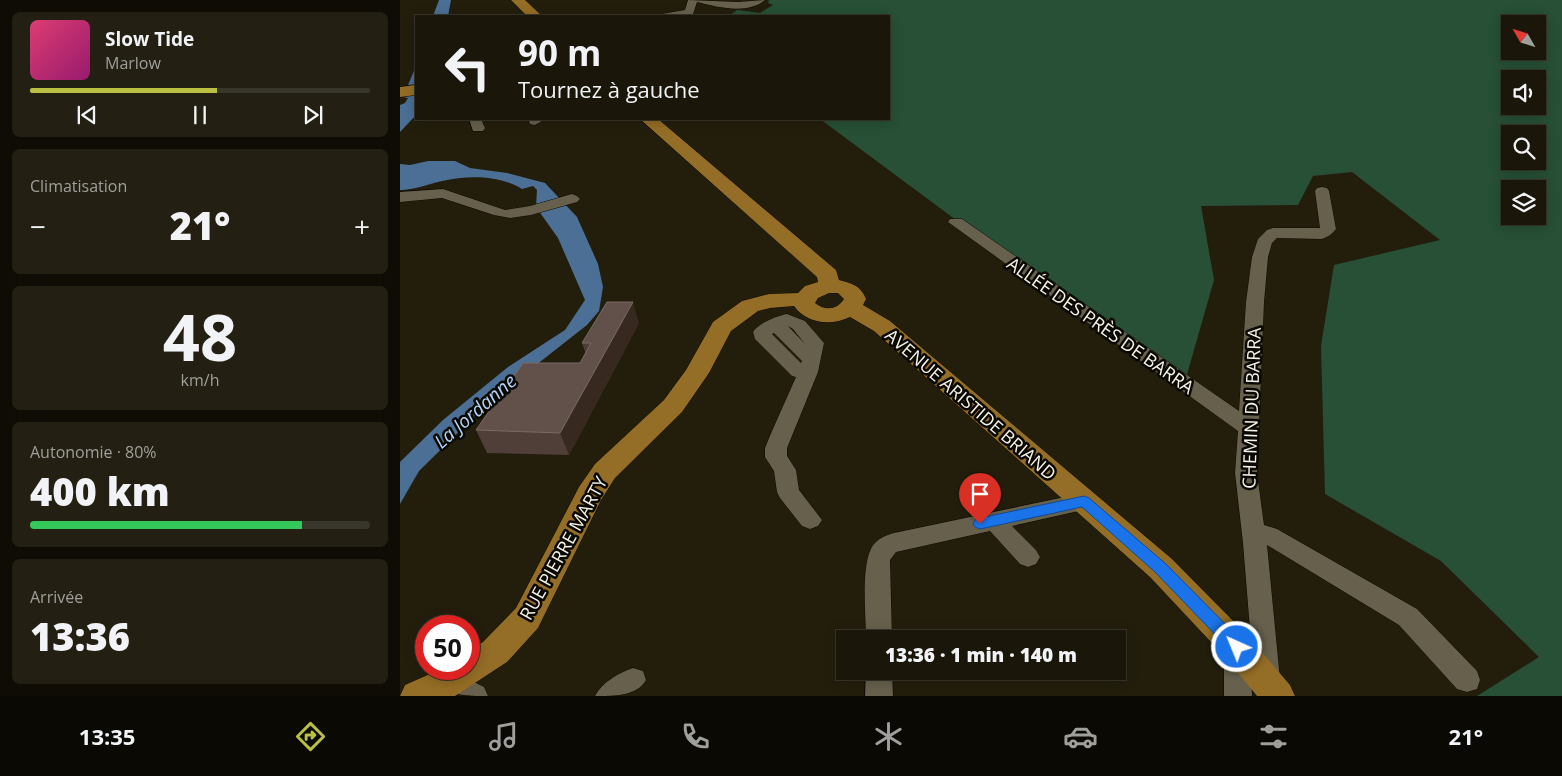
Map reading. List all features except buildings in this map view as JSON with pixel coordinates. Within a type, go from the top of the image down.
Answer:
[{"type":"main road","points":[[517,0],[534,15]]},
{"type":"main road","points":[[400,92],[415,90]]},
{"type":"main road","points":[[649,120],[828,275],[829,286]]},
{"type":"main road","points":[[829,286],[845,287],[854,294],[856,299],[814,330],[814,290],[829,286]]},
{"type":"main road","name":"RUE PIERRE MARTY","points":[[417,696],[450,682],[495,652],[527,618],[589,495],[606,471],[673,406],[697,373],[721,327],[735,315],[750,306],[769,301],[814,330]]},
{"type":"main road","name":"AVENUE ARISTIDE BRIAND","points":[[814,330],[871,318],[882,326],[1161,568],[1237,647],[1273,689]]},
{"type":"street","points":[[672,15],[689,12],[693,0]]},
{"type":"street","points":[[700,0],[739,7],[747,6],[760,0]]},
{"type":"street","name":"CHEMIN DU BARRA","points":[[1273,689],[1246,473],[1255,302],[1264,242],[1273,233],[1314,235],[1326,232],[1328,229],[1322,191]]},
{"type":"street","points":[[400,197],[443,193],[504,212],[531,210],[572,199]]},
{"type":"street","name":"ALLÉE DES PRÈS DE BARRA","points":[[956,222],[1247,427]]},
{"type":"street","points":[[787,319],[814,330],[806,356],[774,324],[787,319]]},
{"type":"street","points":[[810,520],[788,492],[785,470],[776,457],[776,448],[814,330]]},
{"type":"street","points":[[879,630],[878,560],[880,552],[885,546],[894,542],[1084,502]]},
{"type":"street","points":[[997,520],[1000,528],[1028,557]]},
{"type":"street","points":[[1254,532],[1269,535],[1408,618],[1467,680]]},
{"type":"street","points":[[1237,647],[1238,696]]},
{"type":"street","points":[[609,696],[634,680]]},
{"type":"street","points":[[879,680],[880,696]]},
{"type":"street","points":[[450,682],[474,696]]},
{"type":"green space","points":[[769,0],[1562,0],[1562,696],[1477,696],[1539,657],[1441,561],[1325,494],[1321,346],[1334,265],[1440,240],[1352,172],[1313,176],[1298,205],[1201,206],[1214,280],[1186,378],[952,217],[821,120],[890,120],[890,15],[730,15],[737,10],[760,13],[773,5],[768,3]]},
{"type":"water","points":[[439,0],[451,0],[448,15],[433,15]]},
{"type":"water","points":[[415,68],[415,116],[400,132],[400,105],[405,103],[408,98],[403,97]]},
{"type":"water","name":"La Jordanne","points":[[428,161],[455,161],[470,168],[507,173],[545,183],[577,217],[598,264],[603,287],[599,311],[587,325],[490,401],[419,471],[400,504],[400,462],[443,420],[508,367],[565,330],[585,300],[558,238],[536,207],[537,190],[533,186],[522,189],[504,181],[473,177],[452,179],[400,190],[400,164],[410,165]]},
{"type":"route","points":[[980,524],[1084,502],[1161,568],[1237,647]]}]
